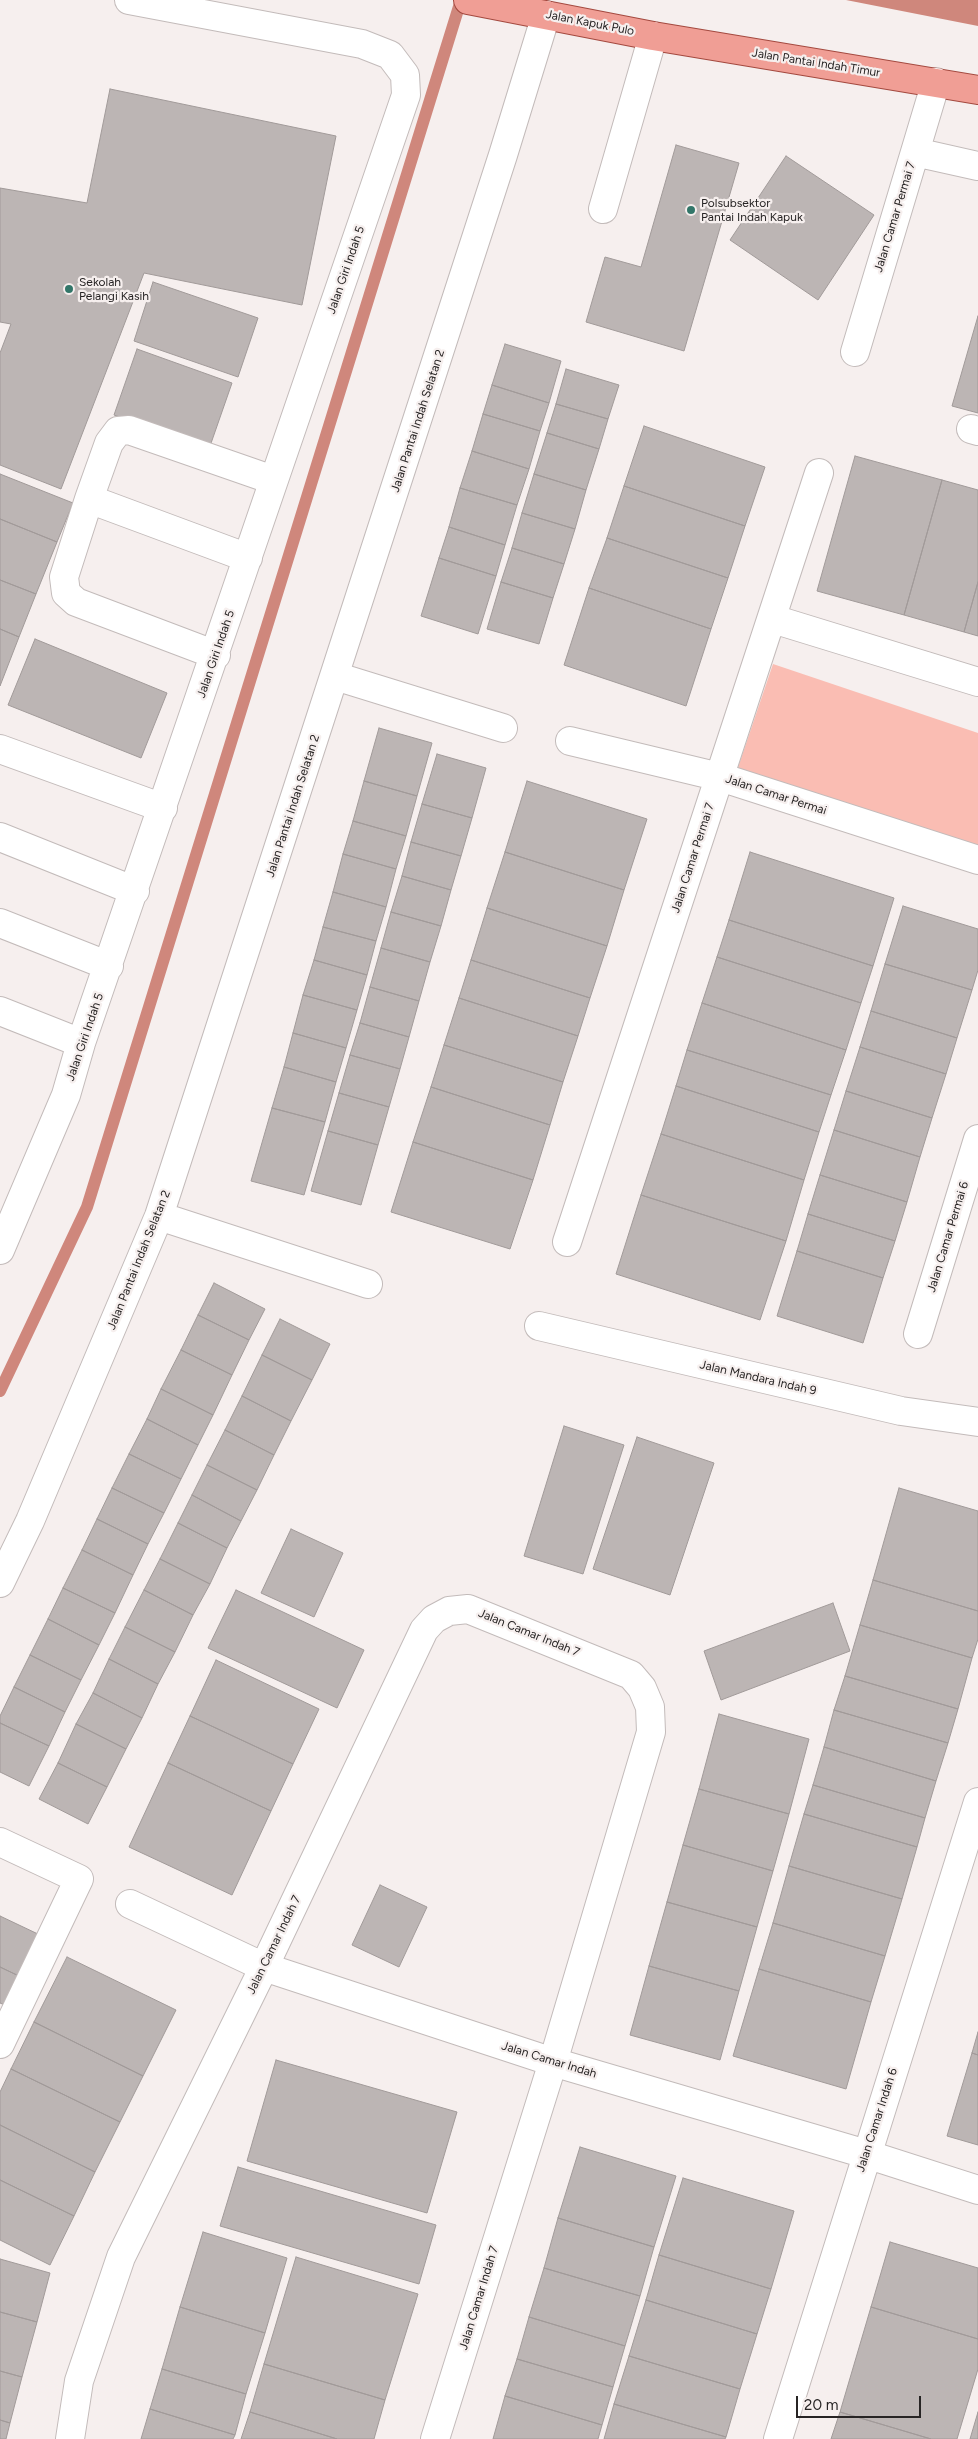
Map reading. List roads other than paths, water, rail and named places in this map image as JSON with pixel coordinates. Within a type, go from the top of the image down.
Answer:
[{"type":"main road","name":"Jalan Kapuk Pulo","points":[[480,2],[653,36]]},
{"type":"main road","name":"Jalan Pantai Indah Timur","points":[[653,36],[978,90]]},
{"type":"street","name":"Jalan Giri Indah 5","points":[[0,1250],[66,1095],[81,1043],[135,891],[273,480],[406,95],[405,75],[390,55],[362,44],[129,0]]},
{"type":"street","name":"Jalan Pantai Indah Selatan 2","points":[[0,1582],[30,1521],[159,1216],[500,165],[546,15]]},
{"type":"street","points":[[603,209],[653,36]]},
{"type":"street","name":"Jalan Camar Permai 7","points":[[855,352],[936,82]]},
{"type":"street","points":[[915,152],[978,166]]},
{"type":"street","points":[[216,654],[76,602],[66,593],[64,577],[89,499],[109,443],[118,431],[130,430],[273,480]]},
{"type":"street","name":"Jalan Camar Permai 7","points":[[567,1242],[773,619],[819,473]]},
{"type":"street","points":[[89,499],[248,558]]},
{"type":"street","points":[[773,619],[978,682]]},
{"type":"street","points":[[335,676],[503,728]]},
{"type":"street","name":"Jalan Camar Permai","points":[[570,741],[720,777],[978,860]]},
{"type":"street","points":[[0,749],[163,808]]},
{"type":"street","points":[[0,837],[135,891]]},
{"type":"street","points":[[0,923],[109,966]]},
{"type":"street","points":[[0,1011],[81,1043]]},
{"type":"street","name":"Jalan Camar Permai 6","points":[[918,1334],[978,1139]]},
{"type":"street","points":[[159,1216],[368,1284]]},
{"type":"street","name":"Jalan Mandara Indah 9","points":[[539,1326],[901,1411],[978,1422]]},
{"type":"street","name":"Jalan Camar Indah 7","points":[[70,2439],[79,2381],[121,2257],[264,1967],[424,1630],[434,1619],[449,1611],[468,1609],[631,1675],[642,1688],[650,1707],[651,1732],[553,2062],[435,2439]]},
{"type":"street","name":"Jalan Camar Indah 6","points":[[778,2439],[978,1802]]},
{"type":"street","points":[[0,1842],[79,1880],[0,2044]]},
{"type":"street","name":"Jalan Camar Indah","points":[[130,1904],[264,1967],[553,2062],[866,2154],[978,2190]]},
{"type":"waterway","points":[[0,1391],[87,1207],[461,0]]},
{"type":"place","name":"Polsubsektor Pantai Indah Kapuk","points":[[691,210]]},
{"type":"place","name":"Sekolah Pelangi Kasih","points":[[69,289]]}]
